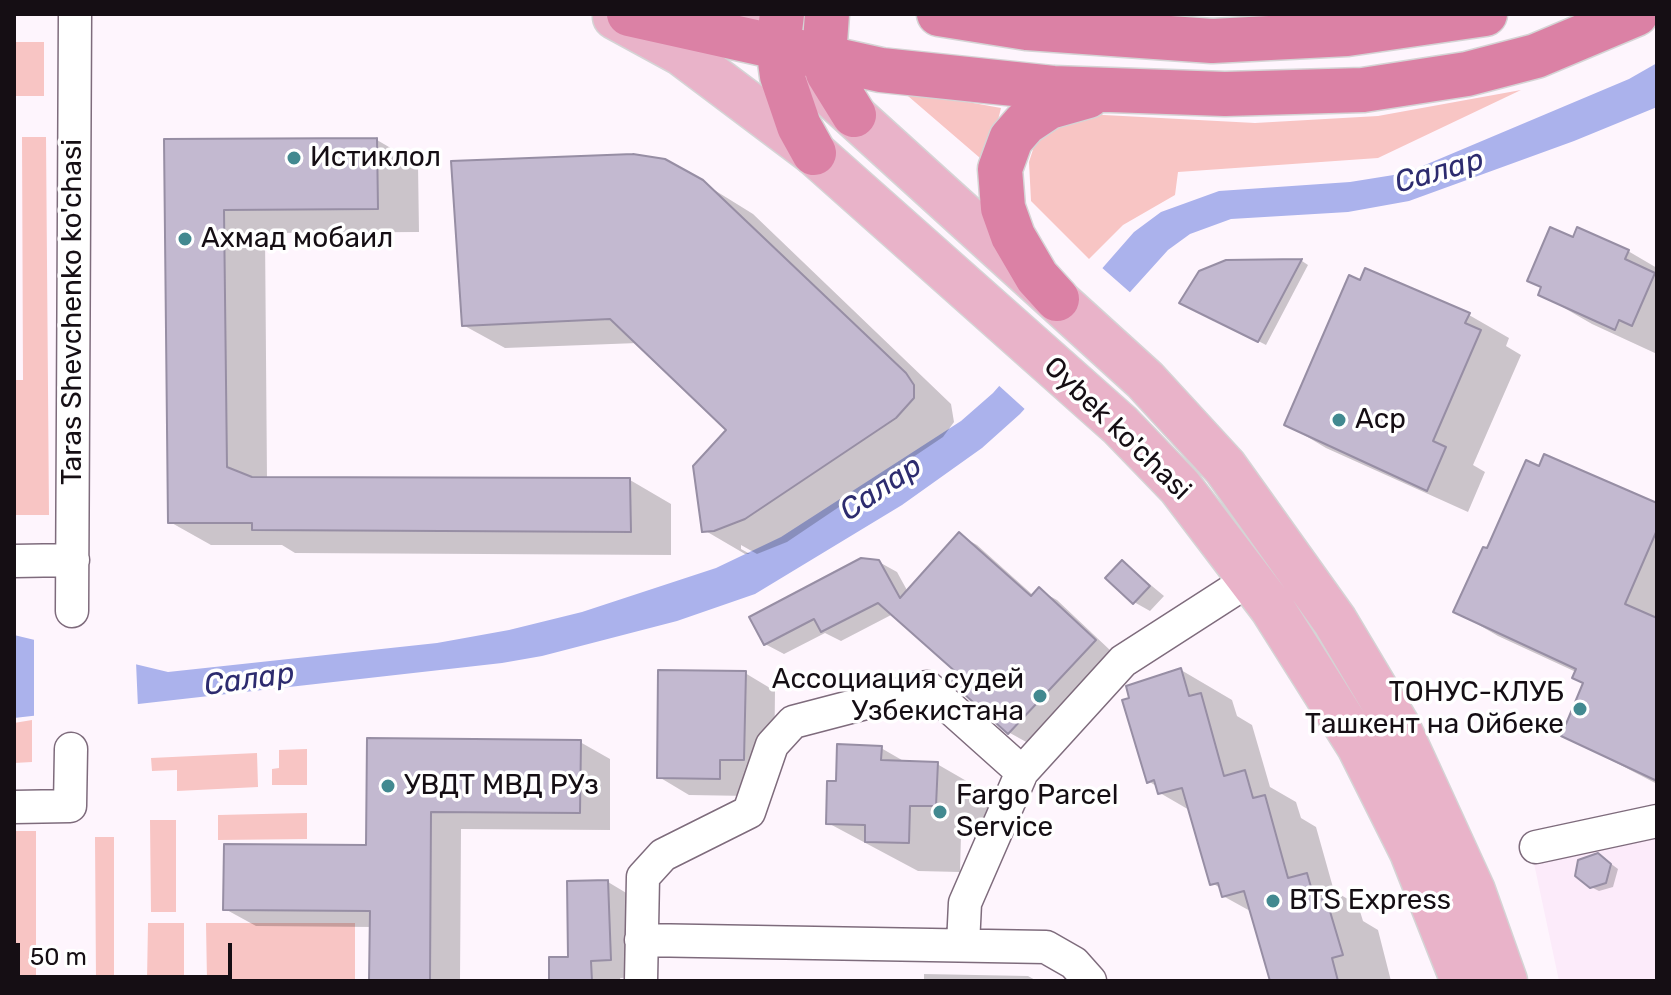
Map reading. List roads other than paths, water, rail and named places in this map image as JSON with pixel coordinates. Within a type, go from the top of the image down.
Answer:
[{"type":"highway","points":[[629,14],[780,30],[824,57],[881,70],[986,83],[1153,92],[1328,92],[1433,80],[1536,56],[1636,14]]},
{"type":"highway","points":[[827,14],[824,57],[835,88],[854,115]]},
{"type":"highway","points":[[939,14],[1027,28],[1212,41],[1347,34],[1485,14]]},
{"type":"highway","points":[[780,30],[789,100],[814,153]]},
{"type":"highway","points":[[1057,299],[1021,252],[1008,223],[999,181],[1007,148],[1025,123],[1049,107],[1088,96],[1153,92]]},
{"type":"main road","name":"Oybek ko'chasi","points":[[610,14],[681,53],[814,153],[1120,425],[1180,487],[1252,578],[1331,697],[1387,797],[1436,907],[1463,981]]},
{"type":"main road","name":"Oybek ko'chasi","points":[[732,14],[780,30],[854,115],[1104,342],[1165,400],[1225,467],[1300,568],[1367,672],[1448,833],[1505,981]]},
{"type":"street","name":"Taras Shevchenko ko'chasi","points":[[72,611],[75,14]]},
{"type":"street","points":[[14,561],[73,560]]},
{"type":"street","points":[[963,945],[965,903],[1022,772],[1123,661],[1252,578]]},
{"type":"street","points":[[641,981],[640,885],[647,869],[663,855],[749,812],[772,745],[793,722],[927,687],[1022,772]]},
{"type":"street","points":[[14,807],[70,806],[71,749]]},
{"type":"street","points":[[1536,847],[1657,821]]},
{"type":"street","points":[[641,940],[1046,947],[1074,963],[1090,981]]},
{"type":"water","name":"Салар","points":[[1657,63],[1657,107],[1574,141],[1409,201],[1348,212],[1231,219],[1190,234],[1168,250],[1020,414],[982,448],[902,505],[755,594],[677,621],[542,656],[502,663],[14,718],[14,635],[168,672],[437,643],[509,630],[582,612],[716,568],[781,537],[961,421],[993,393],[1134,232],[1161,212],[1219,191],[1350,182],[1406,173],[1629,79]]},
{"type":"place","name":"Истиклол","points":[[294,158]]},
{"type":"place","name":"Ахмад мобаил","points":[[185,239]]},
{"type":"place","name":"Аср","points":[[1339,420]]},
{"type":"place","name":"Ассоциация судей Узбекистана","points":[[1040,696]]},
{"type":"place","name":"ТОНУС-КЛУБ Ташкент на Ойбеке","points":[[1580,709]]},
{"type":"place","name":"УВДТ МВД РУз","points":[[388,786]]},
{"type":"place","name":"Fargo Parcel Service","points":[[940,812]]},
{"type":"place","name":"BTS Express","points":[[1273,901]]}]
